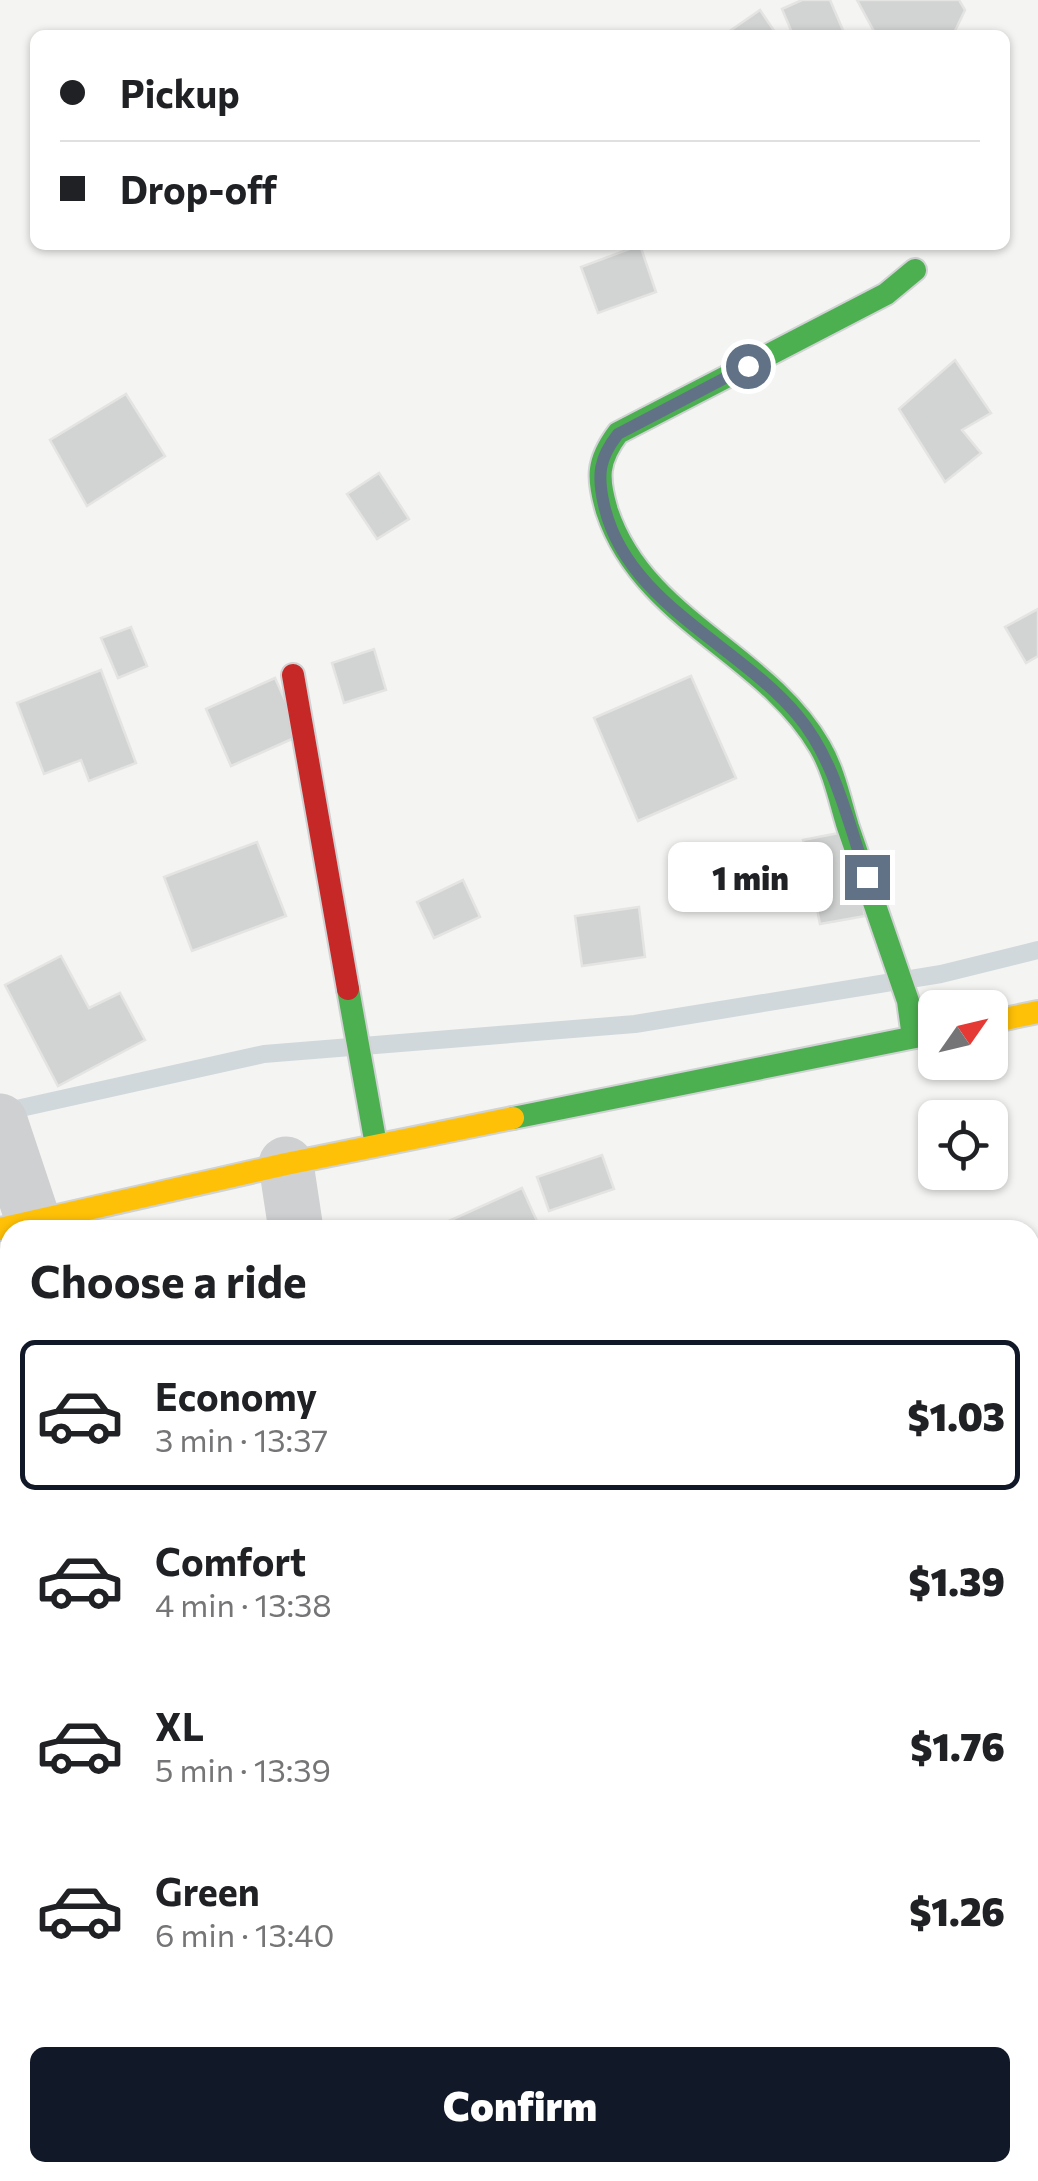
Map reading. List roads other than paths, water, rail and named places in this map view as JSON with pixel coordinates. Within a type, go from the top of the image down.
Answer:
[{"type":"street","points":[[916,270],[886,294],[618,434],[604,453],[600,484],[608,524],[630,564],[709,638],[770,687],[798,716],[822,750],[918,1022]]},
{"type":"street","points":[[293,675],[376,1146]]},
{"type":"street","points":[[1008,1018],[1038,1012]]},
{"type":"street","points":[[38,1220],[286,1164],[918,1036]]},
{"type":"street","points":[[6,1140],[15,1220]]},
{"type":"street","points":[[286,1164],[294,1220]]},
{"type":"waterway","points":[[3,1112],[264,1054],[635,1024],[941,974],[1038,950]]}]
